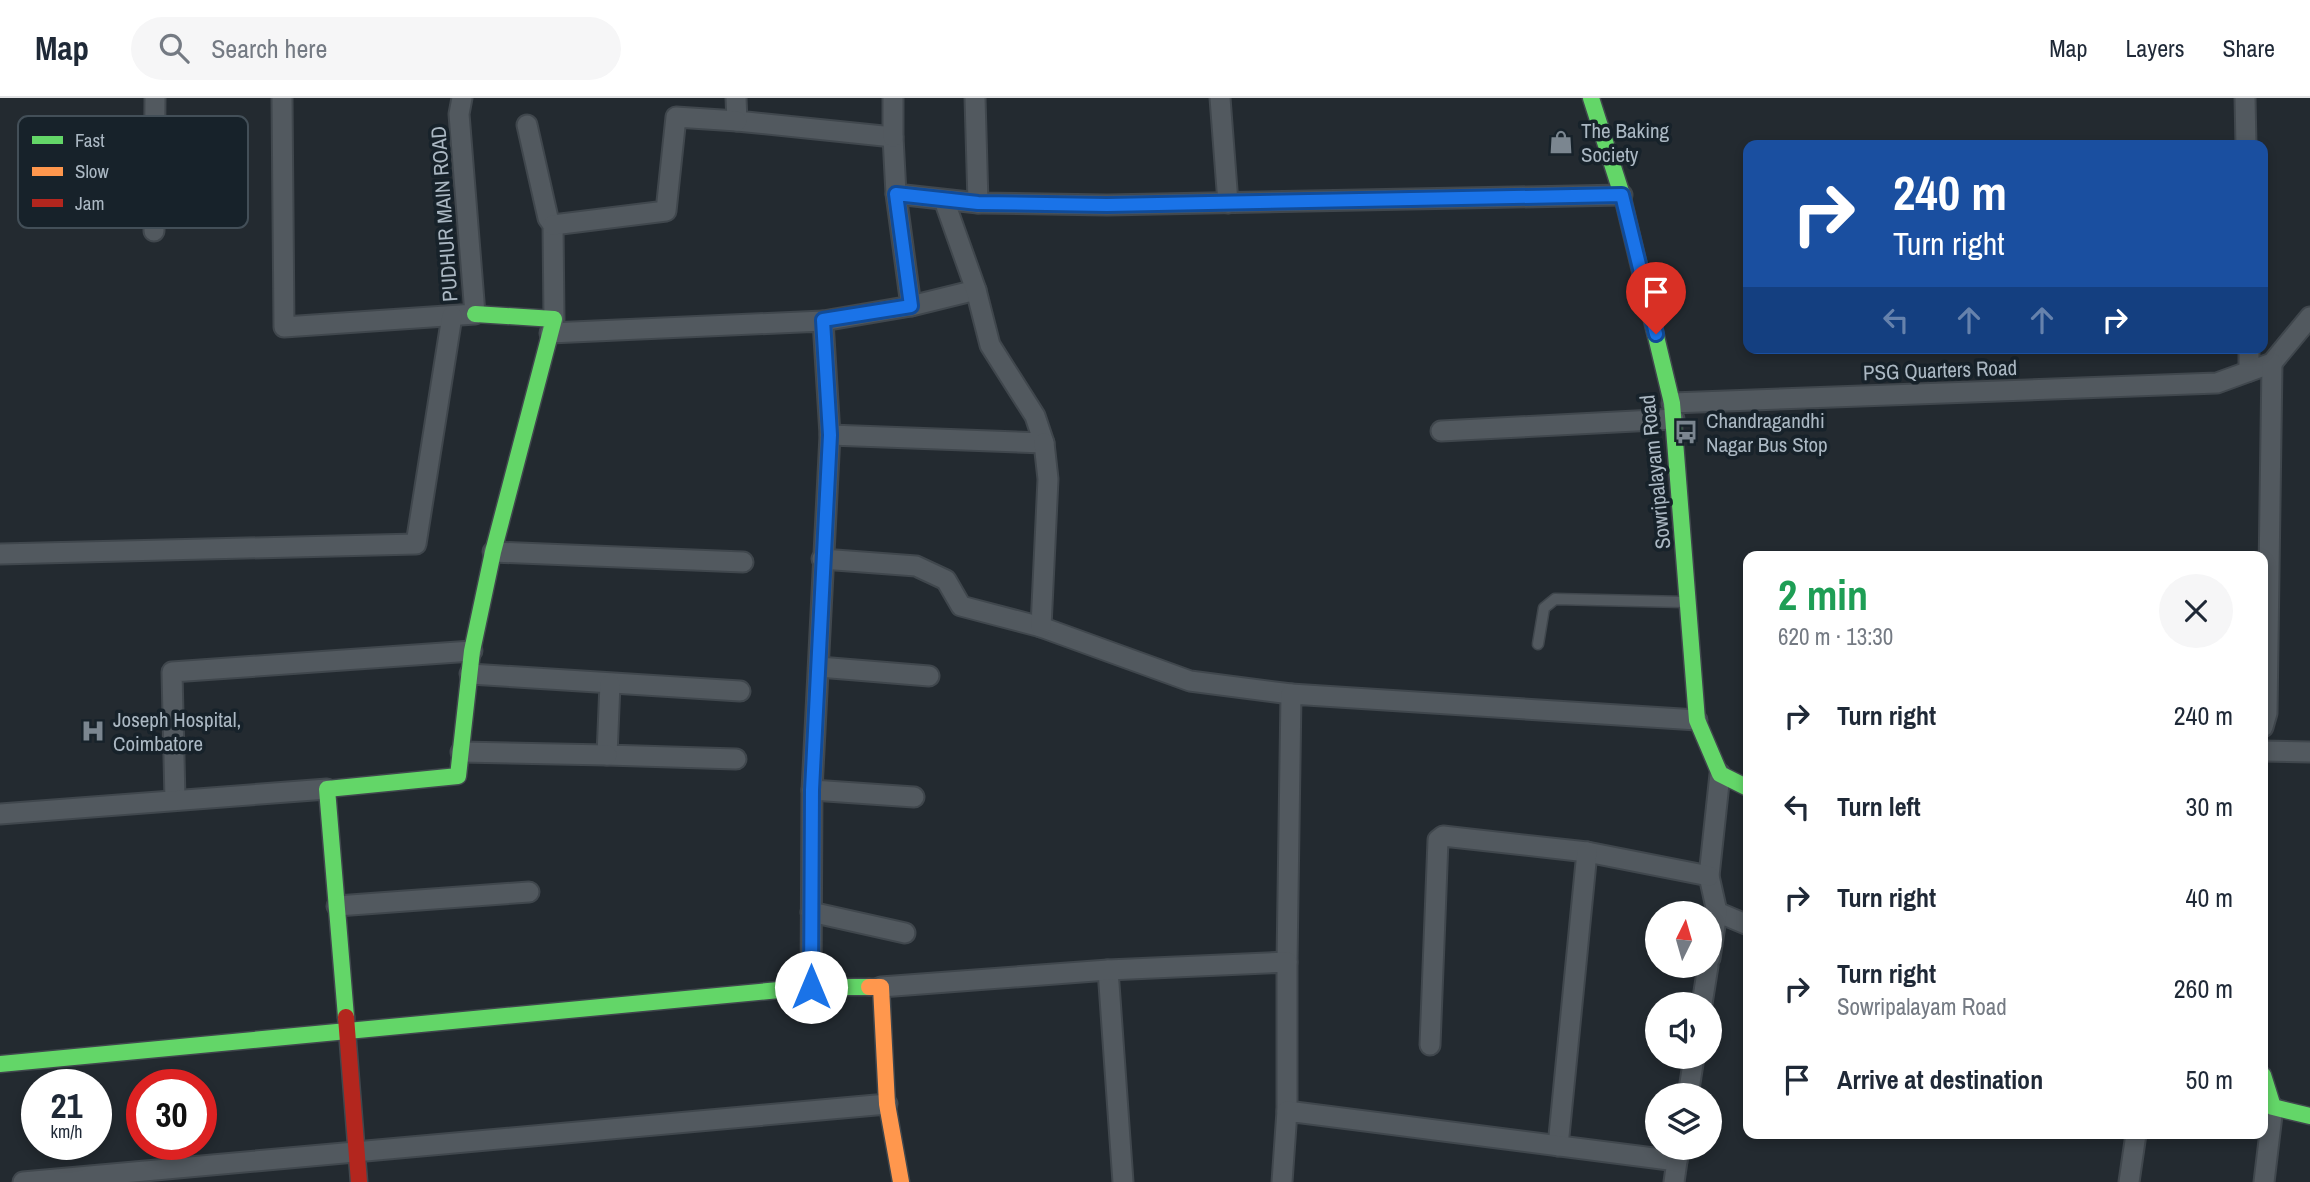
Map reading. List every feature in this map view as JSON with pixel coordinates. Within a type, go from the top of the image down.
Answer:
[{"type":"street","points":[[155,98],[155,116]]},
{"type":"street","points":[[282,98],[284,327],[463,315],[552,326],[823,320],[911,306],[976,290]]},
{"type":"street","name":"PUDHUR MAIN ROAD","points":[[0,554],[416,544],[463,315],[459,114],[462,98]]},
{"type":"street","points":[[736,98],[737,121]]},
{"type":"street","points":[[893,98],[896,194],[911,306]]},
{"type":"street","points":[[975,98],[978,203]]},
{"type":"street","points":[[1220,98],[1228,203]]},
{"type":"street","name":"Sowripalayam Road","points":[[1591,98],[1622,195],[1673,411],[1698,720],[1720,774]]},
{"type":"street","points":[[2245,98],[2246,140]]},
{"type":"street","points":[[553,225],[666,211],[676,117],[893,137]]},
{"type":"street","points":[[0,814],[327,789],[458,776],[472,651],[493,552],[552,326],[553,225],[527,125]]},
{"type":"street","points":[[896,194],[978,203],[1228,203],[1622,195]]},
{"type":"street","points":[[944,200],[976,290],[990,345],[1035,416],[1044,443],[1048,478],[1041,627]]},
{"type":"street","points":[[2268,632],[2272,363],[2310,317]]},
{"type":"street","points":[[811,987],[812,790],[830,435],[823,320]]},
{"type":"street","points":[[2249,354],[2249,371]]},
{"type":"street","name":"PSG Quarters Road","points":[[1441,431],[1673,411],[2217,383],[2272,363]]},
{"type":"street","points":[[830,435],[1044,443]]},
{"type":"street","points":[[493,552],[743,562]]},
{"type":"street","points":[[822,559],[916,566],[946,580],[961,606],[1041,627],[1189,681],[1291,695],[1698,720]]},
{"type":"street","points":[[176,800],[172,672],[472,651]]},
{"type":"street","points":[[818,667],[929,676]]},
{"type":"street","points":[[470,674],[740,691]]},
{"type":"street","points":[[607,755],[610,684]]},
{"type":"street","points":[[1282,1182],[1287,1111],[1291,695]]},
{"type":"street","points":[[2268,751],[2310,752]]},
{"type":"street","points":[[461,752],[736,759]]},
{"type":"street","points":[[1715,901],[1709,876],[1720,774],[1743,786]]},
{"type":"street","points":[[327,789],[359,1182]]},
{"type":"street","points":[[812,790],[914,797]]},
{"type":"street","points":[[1430,1045],[1438,840],[1443,835],[1587,852],[1709,876]]},
{"type":"street","points":[[1558,1146],[1587,852]]},
{"type":"street","points":[[337,906],[529,892]]},
{"type":"street","points":[[811,912],[905,933]]},
{"type":"street","points":[[1722,914],[1743,923]]},
{"type":"street","points":[[0,1063],[811,987],[881,987],[1108,970],[1287,962]]},
{"type":"street","points":[[1108,970],[1122,1182]]},
{"type":"street","points":[[881,987],[887,1104],[901,1182]]},
{"type":"street","points":[[23,1182],[887,1104]]},
{"type":"street","points":[[2268,1106],[2310,1116]]},
{"type":"street","points":[[1287,1111],[1558,1146],[1645,1153]]},
{"type":"street","points":[[2129,1182],[2135,1139]]},
{"type":"street","points":[[2264,1182],[2266,1139]]},
{"type":"street","points":[[1674,1182],[1677,1160]]},
{"type":"lane","points":[[1538,643],[1544,608],[1555,599],[1589,597],[1688,602]]},
{"type":"traffic: fast","points":[[1591,98],[1622,195],[1672,403],[1697,720],[1720,774],[1743,786]]},
{"type":"traffic: fast","points":[[346,1017],[327,789],[458,776],[472,651],[493,552],[554,319],[475,314]]},
{"type":"traffic: fast","points":[[0,1064],[811,987],[869,987]]},
{"type":"traffic: fast","points":[[2268,1091],[2273,1107],[2310,1116]]},
{"type":"traffic: slow","points":[[869,987],[881,987],[887,1104],[901,1182]]},
{"type":"traffic: jam","points":[[346,1017],[359,1182]]},
{"type":"place","name":"The Baking Society","points":[[1561,142]]},
{"type":"place","name":"Chandragandhi Nagar Bus Stop","points":[[1686,432]]},
{"type":"place","name":"Joseph Hospital, Coimbatore","points":[[93,731]]},
{"type":"route","points":[[811,987],[812,790],[830,435],[823,320],[911,306],[896,194],[978,203],[1107,205],[1622,195],[1656,334]]}]
